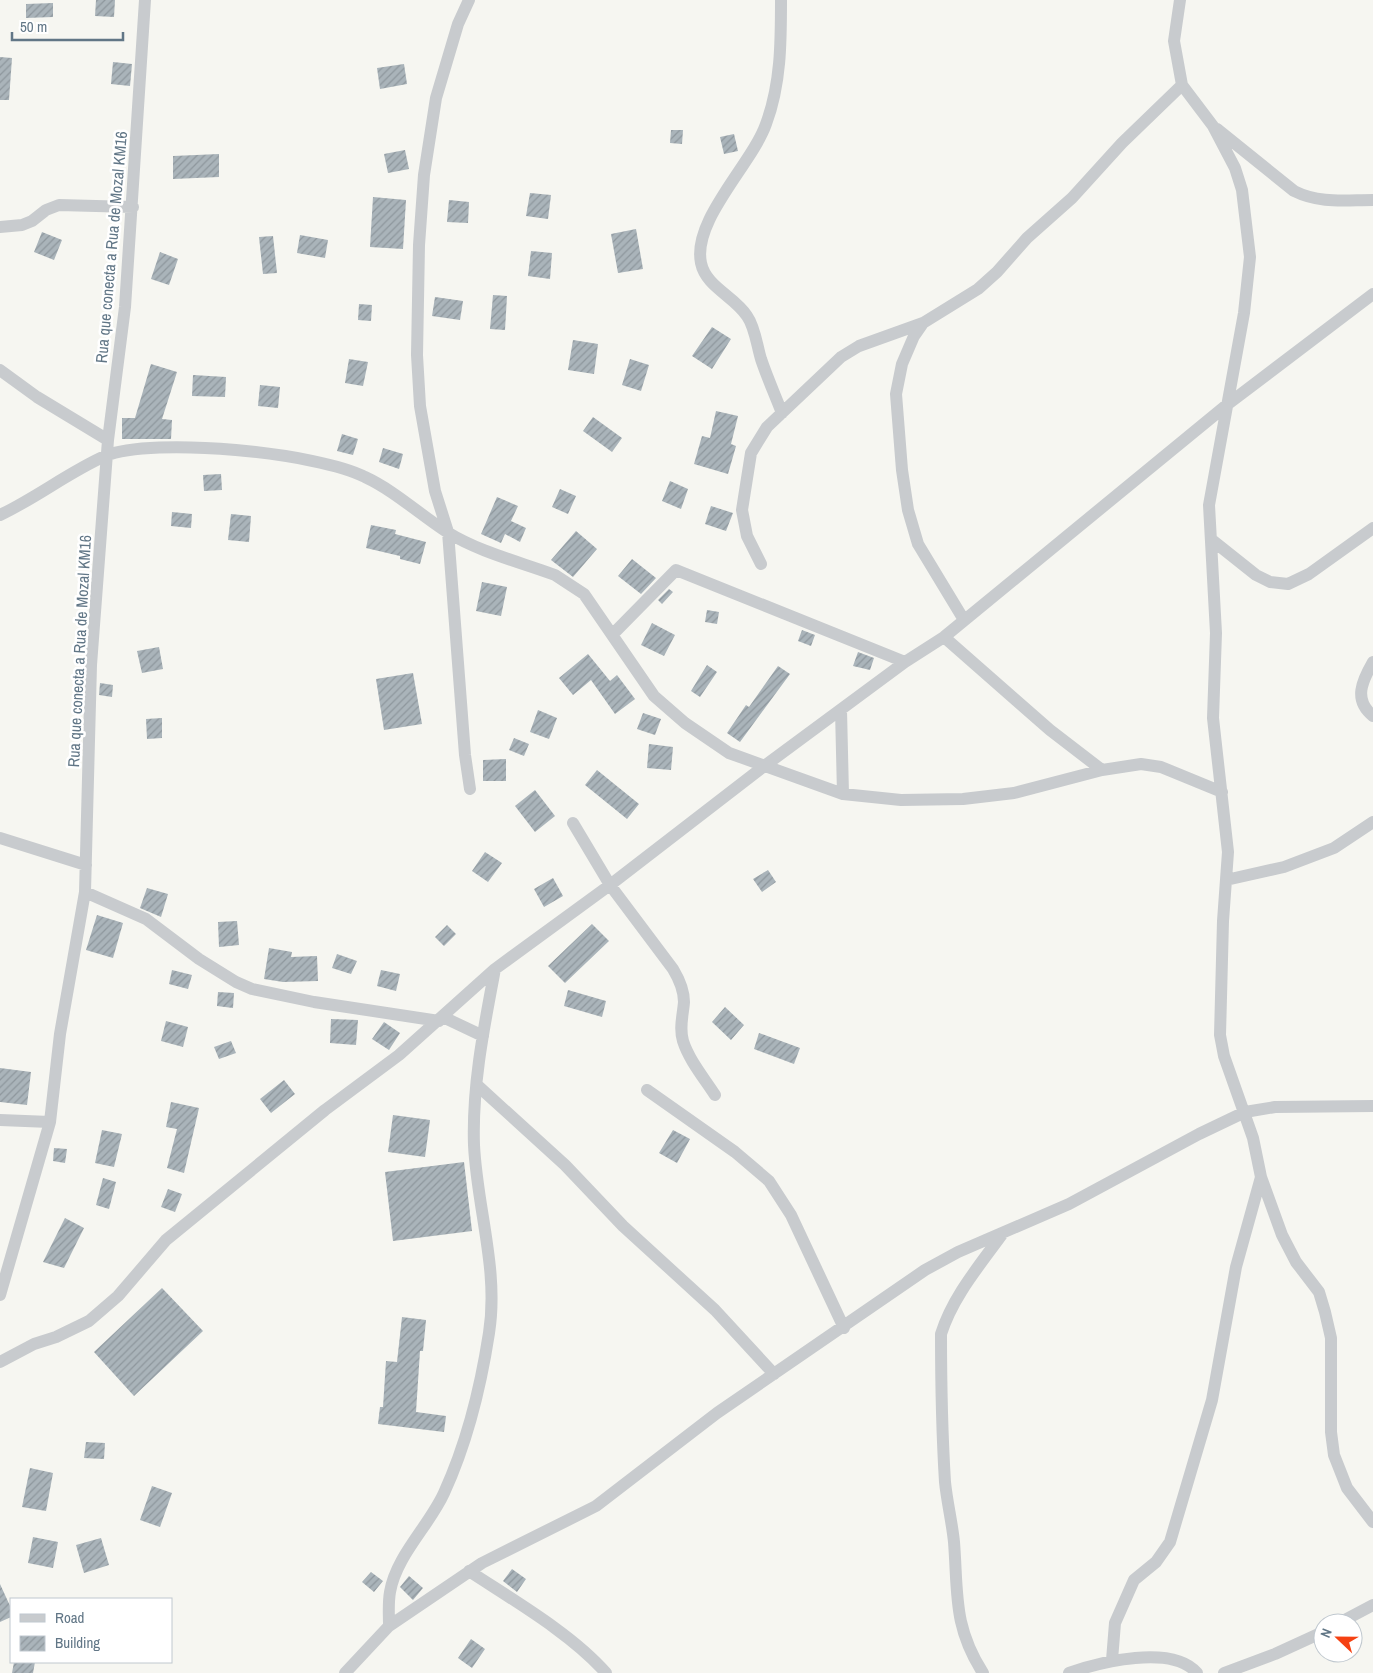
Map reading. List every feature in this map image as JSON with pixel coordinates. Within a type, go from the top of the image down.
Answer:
[{"type":"street","name":"Rua que conecta a Rua de Mozal KM16","points":[[0,1295],[50,1122],[60,1034],[85,892],[91,665],[106,456],[125,307],[146,0]]},
{"type":"street","points":[[469,0],[458,24],[436,98],[424,175],[419,245],[417,355],[420,406],[435,492],[448,532],[465,756],[470,789]]},
{"type":"street","points":[[781,0],[781,47],[776,91],[766,126],[749,157],[721,198],[703,234],[700,261],[704,272],[714,285],[736,302],[748,317],[782,413]]},
{"type":"street","points":[[1180,0],[1174,41],[1182,86],[1213,126],[1235,168],[1242,190],[1250,257],[1244,313],[1209,505],[1216,633],[1213,718],[1228,852],[1220,1035],[1224,1056],[1245,1112],[1261,1177],[1282,1235],[1296,1262],[1319,1292],[1331,1338],[1331,1432],[1334,1455],[1347,1488],[1373,1522]]},
{"type":"street","points":[[761,564],[747,536],[742,510],[751,453],[767,427],[841,357],[859,346],[923,323],[978,289],[997,272],[1027,238],[1072,198],[1122,143],[1182,86]]},
{"type":"street","points":[[1213,126],[1294,191],[1306,197],[1322,201],[1373,200]]},
{"type":"street","points":[[0,227],[22,226],[59,205],[133,207]]},
{"type":"street","points":[[0,1362],[34,1344],[56,1337],[89,1321],[118,1296],[166,1240],[441,1019],[495,969],[610,885],[763,767],[904,662],[944,637],[1228,404],[1373,294]]},
{"type":"street","points":[[923,323],[914,336],[902,364],[896,394],[902,470],[908,510],[918,544],[964,620]]},
{"type":"street","points":[[0,370],[37,397],[108,440]]},
{"type":"street","points":[[0,515],[106,456],[127,451],[193,448],[301,458],[340,467],[364,476],[388,489],[448,532],[555,575],[571,584],[584,594],[613,634],[634,670],[654,696],[685,723],[729,753],[763,767],[843,794],[901,800],[963,799],[1014,793],[1102,770],[1141,764],[1154,766],[1222,792]]},
{"type":"street","points":[[1212,540],[1256,575],[1270,582],[1288,584],[1310,574],[1373,528]]},
{"type":"street","points":[[613,634],[676,570],[904,662]]},
{"type":"street","points":[[944,637],[1050,730],[1102,770]]},
{"type":"street","points":[[1373,662],[1362,682],[1359,695],[1366,710],[1373,716]]},
{"type":"street","points":[[841,710],[843,794]]},
{"type":"street","points":[[1226,880],[1284,867],[1334,848],[1373,822]]},
{"type":"street","points":[[573,823],[610,885],[673,968],[681,984],[684,1001],[681,1026],[682,1040],[715,1095]]},
{"type":"street","points":[[0,838],[86,865]]},
{"type":"street","points":[[85,892],[146,919],[199,959],[236,982],[252,989],[314,1002],[441,1019],[483,1036]]},
{"type":"street","points":[[389,1626],[390,1592],[399,1567],[444,1494],[466,1439],[489,1332],[491,1289],[489,1246],[478,1190],[474,1145],[477,1085],[483,1036],[495,969]]},
{"type":"street","points":[[477,1085],[565,1165],[623,1226],[716,1310],[774,1374]]},
{"type":"street","points":[[647,1090],[736,1152],[769,1181],[791,1215],[844,1328]]},
{"type":"street","points":[[345,1673],[389,1626],[469,1571],[596,1506],[717,1413],[844,1328],[925,1270],[1069,1204],[1199,1134],[1245,1112],[1275,1107],[1373,1106]]},
{"type":"street","points":[[0,1120],[50,1122]]},
{"type":"street","points":[[1112,1660],[1115,1623],[1134,1580],[1156,1562],[1170,1542],[1212,1400],[1236,1267],[1261,1177]]},
{"type":"street","points":[[983,1673],[972,1656],[960,1623],[956,1599],[954,1542],[946,1484],[942,1334],[948,1313],[955,1301],[1003,1233]]},
{"type":"street","points":[[469,1571],[544,1622],[596,1662],[606,1673]]},
{"type":"street","points":[[1358,1613],[1373,1605]]},
{"type":"street","points":[[1224,1673],[1275,1654],[1313,1637]]},
{"type":"street","points":[[1069,1673],[1112,1660],[1159,1658],[1184,1663],[1197,1673]]},
{"type":"building","points":[[96,0],[115,0],[114,17],[95,16]]},
{"type":"building","points":[[53,3],[53,17],[26,18],[26,4]]},
{"type":"building","points":[[0,57],[12,58],[9,100],[0,100]]},
{"type":"building","points":[[113,62],[132,64],[130,86],[111,84]]},
{"type":"building","points":[[404,64],[407,84],[380,89],[377,68]]},
{"type":"building","points":[[671,130],[683,130],[682,144],[670,143]]},
{"type":"building","points":[[734,134],[738,151],[724,154],[720,137]]},
{"type":"building","points":[[405,150],[409,169],[388,173],[384,154]]},
{"type":"building","points":[[219,154],[219,177],[173,179],[173,156]]},
{"type":"building","points":[[530,193],[551,195],[548,219],[526,216]]},
{"type":"building","points":[[373,197],[406,200],[403,249],[370,247]]},
{"type":"building","points":[[449,200],[469,202],[468,223],[447,222]]},
{"type":"building","points":[[636,229],[643,269],[618,273],[611,234]]},
{"type":"building","points":[[42,232],[62,240],[54,260],[34,252]]},
{"type":"building","points":[[300,235],[328,240],[325,258],[297,253]]},
{"type":"building","points":[[273,236],[277,273],[263,274],[259,237]]},
{"type":"building","points":[[531,251],[552,253],[550,279],[528,276]]},
{"type":"building","points":[[160,252],[178,259],[169,285],[151,279]]},
{"type":"building","points":[[493,295],[507,296],[505,330],[490,329]]},
{"type":"building","points":[[435,297],[463,301],[460,320],[432,316]]},
{"type":"building","points":[[359,304],[372,305],[371,321],[358,320]]},
{"type":"building","points":[[712,327],[731,339],[712,369],[692,356]]},
{"type":"building","points":[[573,340],[598,344],[594,374],[568,370]]},
{"type":"building","points":[[349,359],[368,362],[363,386],[345,383]]},
{"type":"building","points":[[630,359],[649,365],[641,391],[622,385]]},
{"type":"building","points":[[151,364],[177,372],[162,419],[172,420],[171,439],[122,439],[122,418],[135,418]]},
{"type":"building","points":[[193,375],[226,377],[225,397],[192,396]]},
{"type":"building","points":[[260,385],[280,387],[278,408],[258,406]]},
{"type":"building","points":[[716,411],[738,416],[731,444],[736,446],[728,474],[694,464],[702,436],[710,438]]},
{"type":"building","points":[[593,417],[622,438],[612,452],[583,431]]},
{"type":"building","points":[[342,434],[358,439],[353,455],[337,451]]},
{"type":"building","points":[[383,448],[403,454],[399,469],[379,462]]},
{"type":"building","points":[[221,474],[222,490],[204,491],[203,475]]},
{"type":"building","points":[[670,481],[688,489],[681,509],[662,501]]},
{"type":"building","points":[[560,489],[576,496],[568,514],[552,507]]},
{"type":"building","points":[[497,497],[518,506],[511,521],[526,528],[520,542],[505,534],[501,543],[481,534]]},
{"type":"building","points":[[711,506],[733,513],[726,531],[705,524]]},
{"type":"building","points":[[172,512],[192,514],[191,528],[171,526]]},
{"type":"building","points":[[231,514],[251,516],[249,542],[228,540]]},
{"type":"building","points":[[371,525],[396,530],[395,534],[426,542],[420,564],[400,559],[400,556],[366,548]]},
{"type":"building","points":[[576,531],[597,549],[573,577],[551,560]]},
{"type":"building","points":[[632,559],[656,578],[641,594],[618,576]]},
{"type":"building","points":[[482,582],[507,587],[501,616],[476,611]]},
{"type":"building","points":[[669,589],[673,592],[662,604],[658,600]]},
{"type":"building","points":[[707,610],[719,612],[717,624],[705,622]]},
{"type":"building","points":[[652,623],[675,635],[664,656],[641,645]]},
{"type":"building","points":[[802,630],[815,635],[811,646],[798,641]]},
{"type":"building","points":[[159,647],[163,669],[142,673],[137,651]]},
{"type":"building","points":[[858,652],[874,658],[870,670],[853,666]]},
{"type":"building","points":[[588,654],[610,681],[617,675],[635,699],[615,714],[591,680],[573,695],[559,678]]},
{"type":"building","points":[[707,665],[717,672],[700,697],[691,691]]},
{"type":"building","points":[[778,666],[790,674],[740,742],[727,733],[746,705],[749,707]]},
{"type":"building","points":[[413,673],[422,724],[384,730],[376,679]]},
{"type":"building","points":[[100,683],[113,685],[112,697],[99,695]]},
{"type":"building","points":[[538,710],[557,718],[549,739],[530,732]]},
{"type":"building","points":[[643,713],[661,719],[655,735],[637,729]]},
{"type":"building","points":[[162,718],[162,738],[147,739],[146,719]]},
{"type":"building","points":[[514,738],[529,744],[524,756],[509,750]]},
{"type":"building","points":[[649,744],[673,747],[671,770],[647,768]]},
{"type":"building","points":[[506,759],[506,781],[483,781],[483,760]]},
{"type":"building","points":[[597,770],[639,804],[627,819],[585,785]]},
{"type":"building","points":[[535,790],[555,816],[535,832],[515,806]]},
{"type":"building","points":[[485,852],[502,863],[488,882],[472,871]]},
{"type":"building","points":[[768,870],[776,882],[762,892],[753,879]]},
{"type":"building","points":[[553,878],[563,896],[544,907],[534,889]]},
{"type":"building","points":[[147,888],[168,894],[161,917],[140,908]]},
{"type":"building","points":[[97,915],[123,923],[113,958],[86,950]]},
{"type":"building","points":[[237,921],[239,945],[219,947],[218,922]]},
{"type":"building","points":[[592,924],[609,941],[565,983],[548,966]]},
{"type":"building","points":[[447,925],[456,934],[444,946],[435,937]]},
{"type":"building","points":[[269,948],[292,952],[291,957],[317,956],[318,981],[283,982],[264,979]]},
{"type":"building","points":[[337,954],[357,961],[351,974],[332,968]]},
{"type":"building","points":[[172,970],[192,975],[188,989],[169,984]]},
{"type":"building","points":[[381,970],[400,974],[396,991],[377,986]]},
{"type":"building","points":[[568,990],[606,1001],[602,1017],[564,1006]]},
{"type":"building","points":[[218,992],[234,993],[233,1008],[217,1006]]},
{"type":"building","points":[[725,1007],[744,1025],[731,1040],[712,1022]]},
{"type":"building","points":[[331,1019],[358,1020],[356,1045],[330,1043]]},
{"type":"building","points":[[166,1021],[188,1027],[183,1047],[161,1041]]},
{"type":"building","points":[[384,1022],[400,1033],[389,1050],[372,1039]]},
{"type":"building","points":[[759,1033],[800,1048],[794,1064],[754,1049]]},
{"type":"building","points":[[231,1041],[236,1053],[219,1059],[214,1047]]},
{"type":"building","points":[[0,1068],[31,1072],[27,1105],[0,1102]]},
{"type":"building","points":[[284,1080],[295,1094],[271,1113],[260,1099]]},
{"type":"building","points":[[171,1102],[199,1108],[184,1173],[167,1168],[177,1129],[166,1127]]},
{"type":"building","points":[[393,1115],[430,1120],[425,1157],[388,1152]]},
{"type":"building","points":[[102,1130],[122,1134],[114,1167],[95,1163]]},
{"type":"building","points":[[673,1130],[690,1139],[677,1163],[659,1153]]},
{"type":"building","points":[[54,1148],[67,1149],[65,1163],[53,1161]]},
{"type":"building","points":[[464,1162],[472,1231],[393,1241],[385,1172]]},
{"type":"building","points":[[103,1178],[116,1182],[109,1209],[96,1205]]},
{"type":"building","points":[[168,1189],[182,1194],[175,1212],[161,1207]]},
{"type":"building","points":[[65,1218],[84,1228],[64,1268],[43,1262]]},
{"type":"building","points":[[162,1288],[203,1331],[134,1396],[94,1352]]},
{"type":"building","points":[[402,1317],[426,1320],[423,1351],[420,1351],[416,1412],[446,1416],[444,1432],[378,1424],[380,1407],[383,1407],[386,1361],[397,1362]]},
{"type":"building","points":[[86,1442],[105,1443],[104,1459],[84,1458]]},
{"type":"building","points":[[30,1468],[53,1473],[46,1511],[22,1507]]},
{"type":"building","points":[[152,1486],[172,1493],[160,1527],[140,1520]]},
{"type":"building","points":[[33,1537],[58,1542],[53,1568],[28,1563]]},
{"type":"building","points":[[101,1538],[109,1565],[84,1573],[76,1545]]},
{"type":"building","points":[[512,1569],[526,1579],[517,1592],[503,1581]]},
{"type":"building","points":[[371,1572],[383,1581],[374,1592],[362,1582]]},
{"type":"building","points":[[409,1576],[423,1588],[413,1600],[400,1587]]},
{"type":"building","points":[[0,1584],[10,1606],[10,1617],[0,1622]]},
{"type":"building","points":[[471,1639],[485,1649],[472,1668],[458,1658]]},
{"type":"building","points":[[14,1663],[35,1663],[33,1673],[12,1673]]}]
